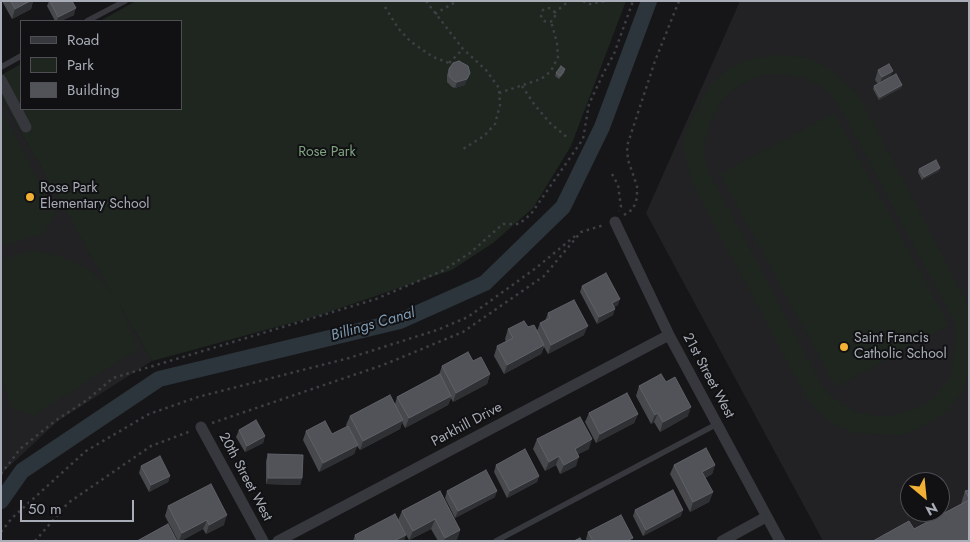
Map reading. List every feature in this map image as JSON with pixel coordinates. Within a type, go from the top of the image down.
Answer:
[{"type":"street","points":[[1,80],[26,127]]},
{"type":"street","name":"21st Street West","points":[[615,222],[670,335],[780,541]]},
{"type":"street","name":"Parkhill Drive","points":[[278,541],[670,335]]},
{"type":"street","name":"20th Street West","points":[[202,427],[263,541]]},
{"type":"street","points":[[722,541],[766,517]]},
{"type":"lane","points":[[89,20],[124,1]]},
{"type":"lane","points":[[1,67],[20,57]]},
{"type":"lane","points":[[496,541],[717,424]]},
{"type":"path","points":[[426,1],[463,49],[486,70],[499,88],[500,105],[495,124],[484,136],[463,149]]},
{"type":"path","points":[[436,14],[457,1]]},
{"type":"path","points":[[499,93],[541,79],[552,70],[558,57],[557,43],[551,21],[554,18],[554,13],[568,1]]},
{"type":"path","points":[[583,1],[590,4],[605,1]]},
{"type":"path","points":[[1,474],[20,449],[55,421],[87,400],[112,378],[376,299],[442,271],[470,253],[503,224],[520,224],[532,214],[583,139],[589,104],[614,54],[633,1]]},
{"type":"path","points":[[1,532],[12,518],[86,450],[149,414],[198,397],[350,358],[452,324],[468,317],[507,290],[581,232],[615,222],[633,209],[637,198],[637,186],[628,160],[627,146],[655,61],[679,1]]},
{"type":"path","points":[[385,7],[398,28],[410,41],[433,57],[450,63]]},
{"type":"path","points":[[551,21],[543,21],[541,12],[549,8],[554,13]]},
{"type":"path","points":[[450,63],[463,49]]},
{"type":"path","points":[[450,63],[451,69]]},
{"type":"path","points":[[522,86],[550,123],[569,139]]},
{"type":"path","points":[[612,174],[618,185],[621,207],[615,222]]},
{"type":"path","points":[[35,541],[68,503],[150,446],[383,365],[462,332],[544,276],[581,232]]},
{"type":"shaded area","name":"Saint Francis Catholic School","points":[[740,1],[969,1],[969,541],[823,541],[646,213]]},
{"type":"shaded area","name":"Rose Park Elementary School","points":[[1,97],[152,361],[58,421],[1,474]]},
{"type":"green space","name":"Rose Park","points":[[136,1],[626,1],[571,146],[533,208],[493,243],[452,270],[317,316],[152,361],[118,302],[138,349],[33,416],[11,407],[1,375],[1,259],[31,251],[60,256],[89,269],[113,294],[1,97],[1,75],[20,65],[20,110],[182,110],[182,20],[102,20]]},
{"type":"green space","points":[[778,55],[806,57],[831,70],[853,89],[866,109],[969,307],[969,377],[960,395],[945,413],[903,435],[854,433],[833,424],[817,410],[806,396],[693,185],[683,145],[687,128],[710,85],[729,68],[754,58]],"holes":[[[784,74],[806,78],[829,92],[841,109],[955,323],[957,336],[950,378],[934,398],[920,407],[897,415],[877,416],[858,413],[837,401],[823,388],[710,174],[703,155],[706,135],[714,115],[723,98],[740,85],[760,75]]]},
{"type":"green space","points":[[1,109],[55,213],[44,233],[1,247]]},
{"type":"green space","points":[[834,113],[949,325],[836,387],[720,174]]},
{"type":"building","points":[[11,1],[30,1],[15,9]]},
{"type":"building","points":[[50,1],[72,1],[76,8],[58,17]]},
{"type":"building","points":[[459,61],[468,66],[470,73],[467,79],[457,82],[449,76],[449,69],[453,63]]},
{"type":"building","points":[[889,64],[893,71],[882,77],[878,70]]},
{"type":"building","points":[[561,66],[565,69],[560,76],[556,73]]},
{"type":"building","points":[[896,74],[902,85],[880,97],[874,86]]},
{"type":"building","points":[[936,160],[940,168],[924,177],[919,169]]},
{"type":"building","points":[[606,273],[620,299],[612,303],[615,309],[599,317],[582,286]]},
{"type":"building","points":[[574,300],[588,326],[551,345],[540,323],[550,318],[548,313]]},
{"type":"building","points":[[524,321],[528,327],[534,325],[544,345],[507,365],[497,346],[513,338],[508,329]]},
{"type":"building","points":[[468,352],[473,361],[481,357],[490,374],[456,393],[442,366]]},
{"type":"building","points":[[440,374],[451,396],[409,418],[397,397]]},
{"type":"building","points":[[661,374],[666,382],[675,377],[691,407],[663,422],[658,413],[655,415],[639,386]]},
{"type":"building","points":[[627,393],[638,414],[600,434],[589,413]]},
{"type":"building","points":[[390,395],[403,420],[363,441],[350,416]]},
{"type":"building","points":[[580,417],[592,439],[575,449],[579,457],[564,465],[559,456],[549,462],[537,439]]},
{"type":"building","points":[[256,420],[265,436],[247,446],[239,430]]},
{"type":"building","points":[[325,421],[332,434],[348,426],[358,445],[323,463],[306,431]]},
{"type":"building","points":[[706,448],[715,465],[702,472],[713,492],[693,502],[674,465]]},
{"type":"building","points":[[525,449],[539,476],[510,491],[496,465]]},
{"type":"building","points":[[268,454],[303,455],[302,478],[268,478]]},
{"type":"building","points":[[160,456],[170,476],[151,485],[141,466]]},
{"type":"building","points":[[486,470],[497,491],[458,511],[447,491]]},
{"type":"building","points":[[211,484],[227,515],[209,525],[207,520],[182,533],[168,506]]},
{"type":"building","points":[[673,490],[683,510],[646,530],[635,510]]},
{"type":"building","points":[[969,490],[969,498],[965,491]]},
{"type":"building","points":[[440,491],[460,530],[445,538],[435,519],[413,531],[402,511]]},
{"type":"building","points":[[969,500],[969,541],[873,541],[907,522],[910,522],[914,529],[927,522],[950,522],[950,510]]},
{"type":"building","points":[[395,514],[406,535],[394,541],[358,541],[355,535]]},
{"type":"building","points":[[621,515],[633,538],[627,541],[593,541],[588,532]]},
{"type":"building","points":[[168,524],[177,541],[137,541]]},
{"type":"waterway","name":"Billings Canal","points":[[1,501],[22,471],[159,379],[400,321],[485,283],[563,207],[602,127],[649,1]]},
{"type":"place","name":"Rose Park Elementary School","points":[[30,197]]},
{"type":"place","name":"Saint Francis Catholic School","points":[[844,347]]}]
